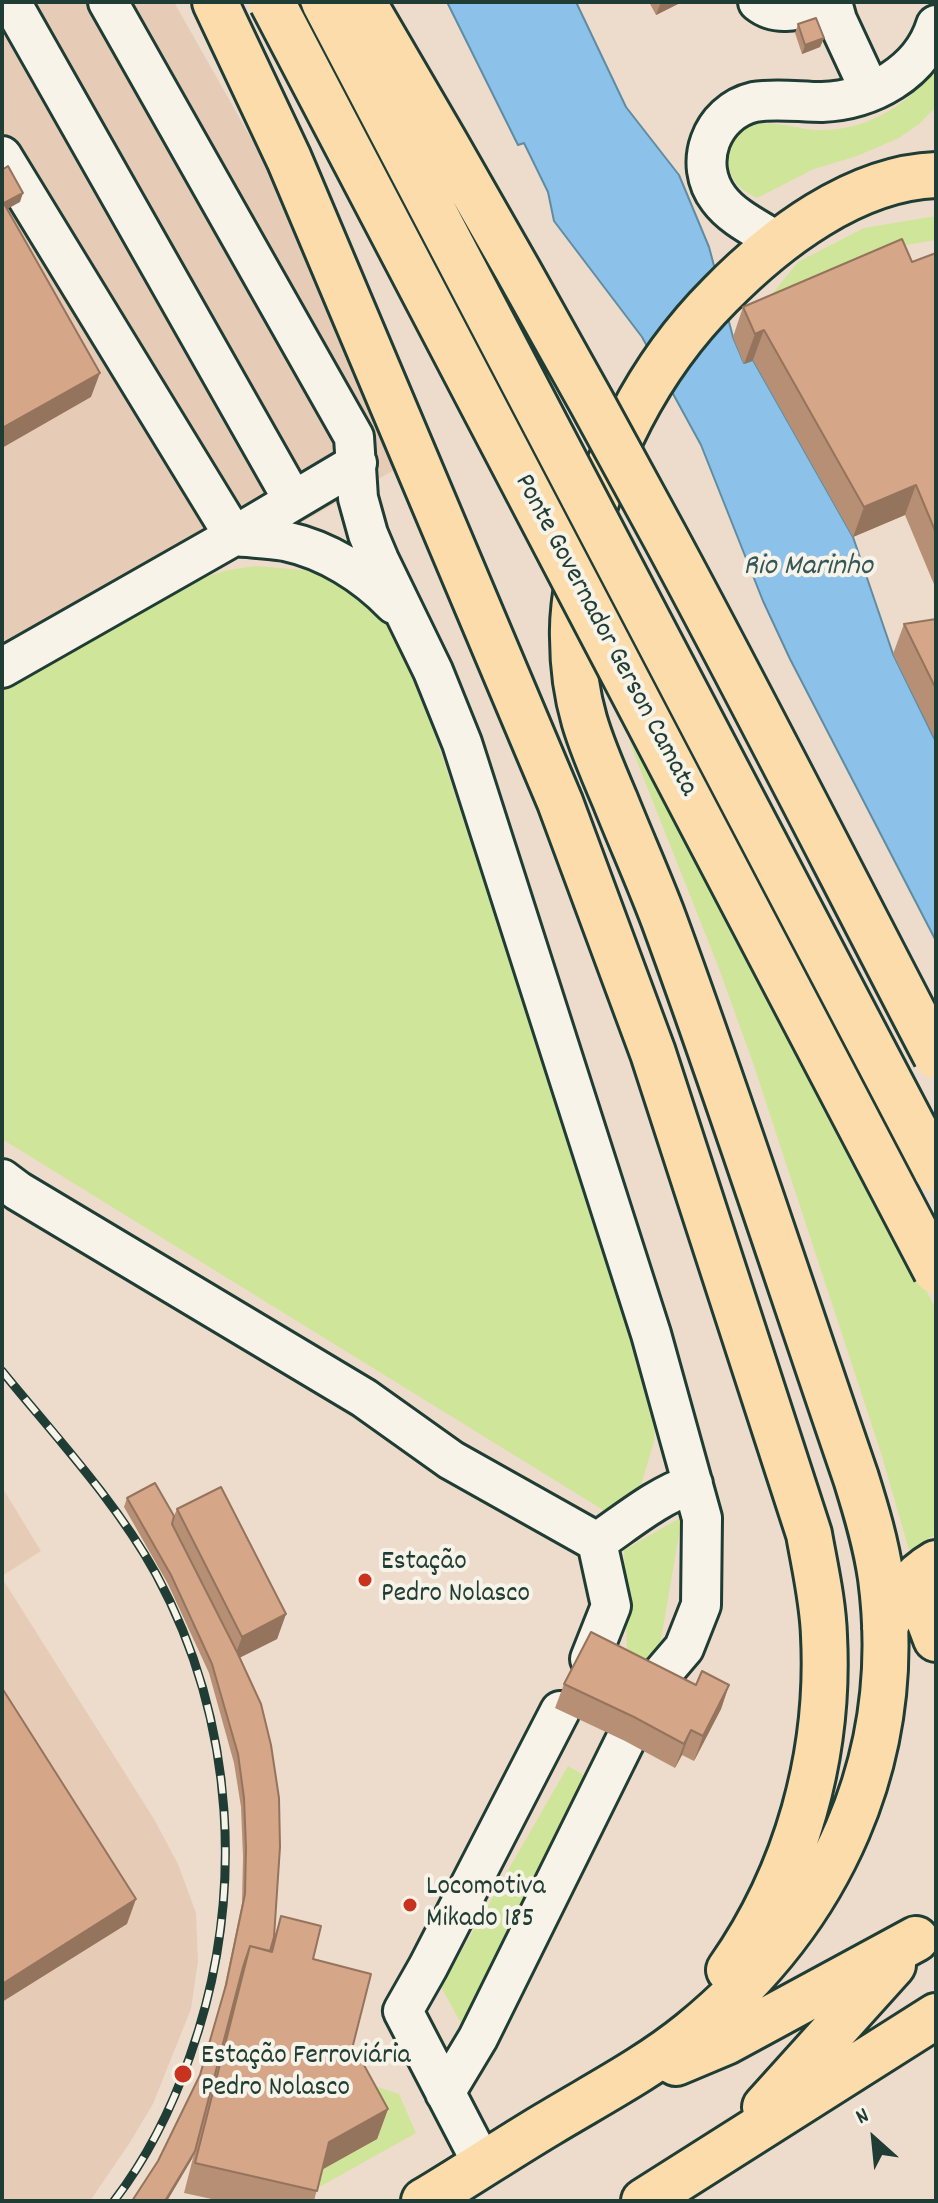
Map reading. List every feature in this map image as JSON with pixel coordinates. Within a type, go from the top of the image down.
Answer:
[{"type":"main road","points":[[215,2],[289,159],[523,710],[596,894],[658,1068],[809,1534],[819,1585],[825,1686],[810,1792],[794,1846],[745,1946],[714,1992],[697,2014],[644,2066]]},
{"type":"main road","name":"Ponte Governador Gerson Camata","points":[[272,2],[936,1271]]},
{"type":"main road","name":"Ponte Governador Gerson Camata","points":[[324,2],[936,1170]]},
{"type":"main road","points":[[363,2],[538,305],[665,536],[936,1056]]},
{"type":"main road","points":[[424,2201],[644,2066],[689,2035],[729,2001],[797,1922],[826,1877],[866,1781],[878,1729],[891,1614],[870,1526],[682,970],[592,747],[574,675],[573,637],[577,585],[586,534],[602,484],[621,435],[675,346],[706,308],[778,242],[813,218],[888,183],[916,166],[936,148]]},
{"type":"main road","points":[[888,183],[936,175]]},
{"type":"main road","points":[[891,1614],[908,1585],[936,1563]]},
{"type":"main road","points":[[891,1614],[916,1600],[922,1602],[936,1639]]},
{"type":"main road","points":[[595,2096],[726,2042],[926,1931]]},
{"type":"main road","points":[[729,2148],[926,1931]]},
{"type":"main road","points":[[644,2201],[933,2018]]},
{"type":"lane","points":[[11,2],[293,500]]},
{"type":"lane","points":[[108,2],[354,437],[358,498],[368,534],[433,671],[462,743],[651,1334],[702,1518],[701,1605],[684,1648],[649,1689]]},
{"type":"lane","points":[[758,2],[771,10],[785,12],[830,2],[870,91]]},
{"type":"lane","points":[[778,242],[733,213],[711,188],[706,157],[716,128],[727,116],[754,102],[824,102],[848,98],[892,81],[917,61],[936,25]]},
{"type":"lane","points":[[2,156],[234,536]]},
{"type":"lane","points":[[2,668],[357,463]]},
{"type":"lane","points":[[234,536],[285,541],[333,558],[376,585],[409,621]]},
{"type":"lane","points":[[2,1179],[364,1398],[451,1460],[597,1542],[611,1606],[590,1659]]},
{"type":"lane","points":[[597,1542],[650,1505],[693,1484]]},
{"type":"lane","points":[[483,2165],[403,2011],[560,1711]]},
{"type":"lane","points":[[445,2093],[478,2038],[625,1741]]},
{"type":"shaded area","points":[[2,2],[174,2],[428,451],[2,691]]},
{"type":"shaded area","points":[[2,1487],[41,1551],[2,1576]]},
{"type":"shaded area","points":[[2,1578],[154,1819],[178,1864],[196,1913],[198,1961],[191,2009],[153,2104],[90,2201],[2,2201]]},
{"type":"green space","points":[[936,67],[936,107],[899,138],[857,156],[814,169],[757,198],[742,189],[732,176],[730,150],[733,141],[746,129],[769,124],[834,129],[868,121],[913,94]]},
{"type":"green space","points":[[936,216],[936,240],[894,247],[757,313],[798,262],[864,228]]},
{"type":"green space","points":[[256,566],[303,570],[333,578],[380,613],[423,700],[647,1364],[656,1401],[654,1441],[629,1526],[2,1139],[2,691],[202,578]]},
{"type":"green space","points":[[620,712],[936,1309],[936,1534],[909,1550],[881,1453],[752,1060]]},
{"type":"green space","points":[[682,1517],[657,1663],[627,1655],[624,1550]]},
{"type":"green space","points":[[568,1766],[601,1785],[462,2025],[441,1987]]},
{"type":"green space","points":[[342,2075],[399,2094],[416,2133],[314,2190]]},
{"type":"water","name":"Rio Marinho","points":[[447,2],[576,2],[626,107],[679,175],[709,247],[733,337],[744,363],[753,360],[853,537],[893,654],[936,742],[936,941],[790,659],[763,601],[701,445],[642,337],[554,221],[548,192],[524,143],[518,145]]},
{"type":"building","points":[[816,18],[824,38],[805,45],[798,24]]},
{"type":"building","points":[[8,166],[23,193],[4,203],[2,170]]},
{"type":"building","points":[[2,200],[100,373],[2,428]]},
{"type":"building","points":[[902,239],[912,262],[936,253],[936,533],[916,485],[864,507],[764,330],[755,334],[743,307]]},
{"type":"building","points":[[936,619],[936,689],[904,624]]},
{"type":"building","points":[[155,1483],[174,1516],[172,1524],[261,1704],[279,1798],[280,1847],[274,1937],[270,1951],[250,1946],[195,2151],[165,2201],[132,2201],[158,2161],[200,2075],[226,1985],[245,1894],[244,1798],[238,1754],[212,1664],[171,1575],[127,1498]]},
{"type":"building","points":[[221,1487],[286,1614],[242,1637],[177,1509]]},
{"type":"building","points":[[591,1632],[696,1685],[702,1671],[729,1685],[703,1736],[691,1730],[684,1744],[564,1684]]},
{"type":"building","points":[[2,1688],[136,1899],[2,1984]]},
{"type":"building","name":"Estação Ferroviária Pedro Nolasco","points":[[281,1916],[321,1926],[313,1959],[371,1974],[353,2045],[388,2109],[329,2142],[317,2191],[195,2163],[250,1946],[272,1952]]},
{"type":"railway","points":[[2,1371],[103,1494],[156,1574],[183,1631],[203,1690],[217,1750],[224,1811],[225,1873],[220,1935],[208,1996],[190,2056],[167,2113],[148,2150],[114,2201]]},
{"type":"place","name":"Estação Pedro Nolasco","points":[[365,1580]]},
{"type":"place","name":"Locomotiva Mikado 185","points":[[410,1905]]},
{"type":"place","name":"Estação Ferroviária Pedro Nolasco","points":[[183,2074]]}]
